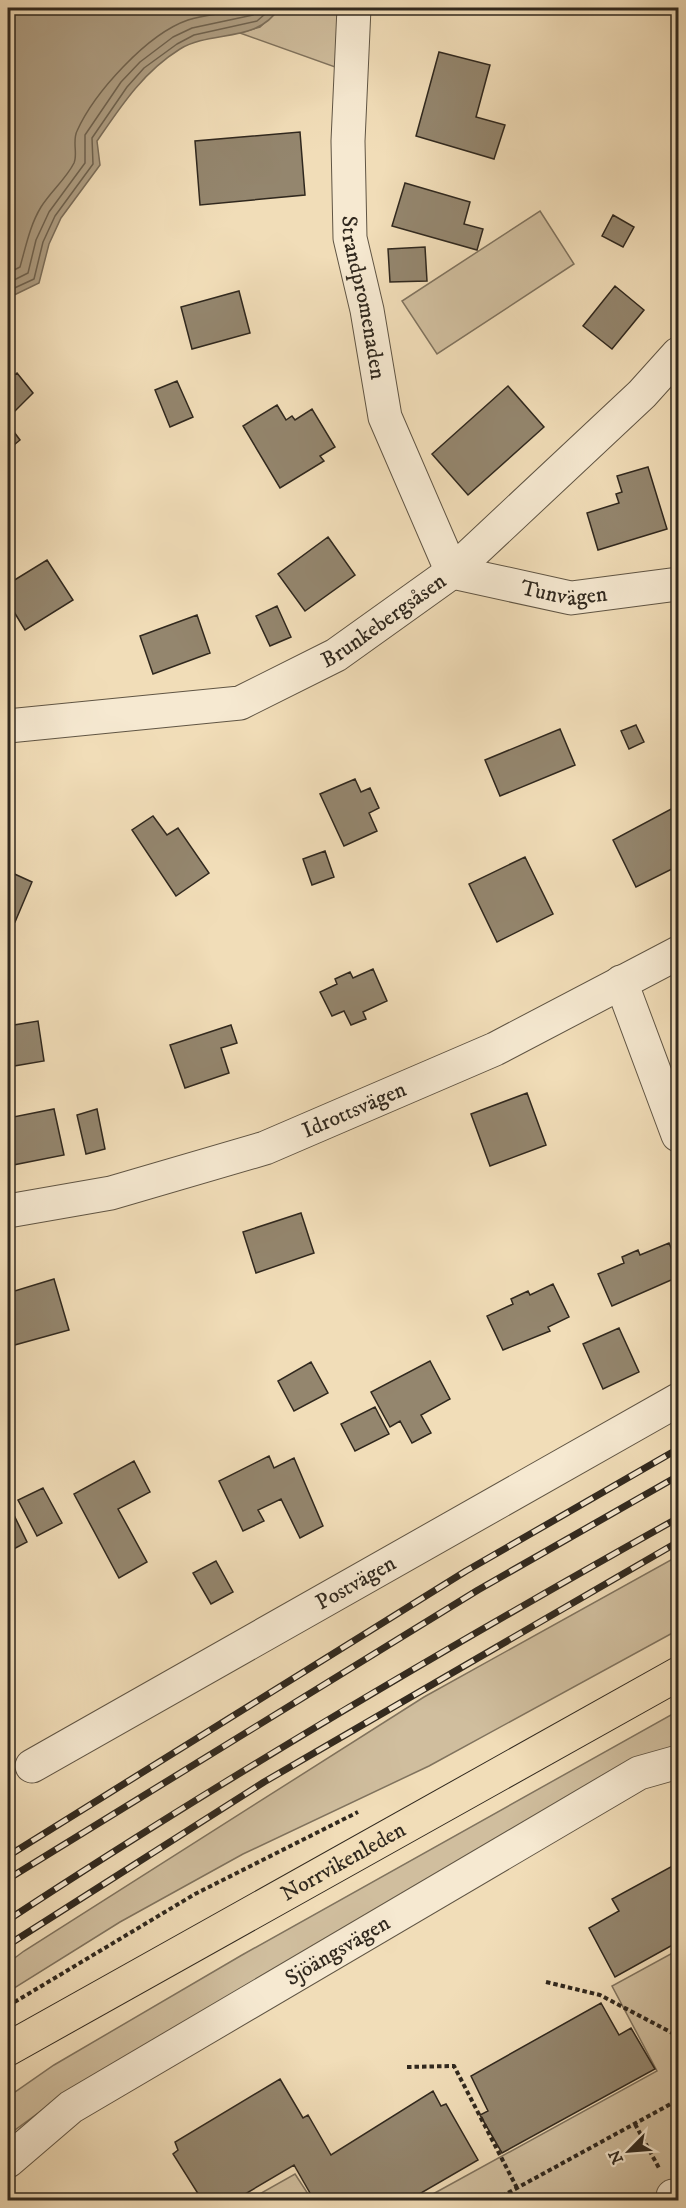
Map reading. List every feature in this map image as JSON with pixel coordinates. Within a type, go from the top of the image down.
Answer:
[{"type":"main road","name":"Norrvikenleden","points":[[8,2049],[678,1674]]},
{"type":"street","name":"Strandpromenaden","points":[[354,8],[348,141],[350,238],[367,310],[385,417],[452,572]]},
{"type":"street","name":"Brunkebergsåsen","points":[[8,726],[240,703],[336,655],[452,572],[642,394],[678,354]]},
{"type":"street","name":"Tunvägen","points":[[452,572],[572,598],[678,584]]},
{"type":"street","name":"Idrottsvägen","points":[[8,1211],[111,1194],[265,1148],[495,1049],[678,953]]},
{"type":"street","points":[[621,982],[678,1135]]},
{"type":"street","name":"Postvägen","points":[[32,1766],[678,1400]]},
{"type":"street","name":"Sjöängsvägen","points":[[8,2161],[81,2101],[639,1773],[678,1762]]},
{"type":"path","points":[[8,2006],[195,1894],[362,1811]]},
{"type":"path","points":[[546,1982],[600,1995],[678,2036]]},
{"type":"path","points":[[407,2067],[454,2066],[517,2188]]},
{"type":"path","points":[[495,2200],[678,2100]]},
{"type":"path","points":[[635,2124],[674,2198]]},
{"type":"shaded area","points":[[279,8],[364,8],[363,77],[240,33],[260,27]]},
{"type":"shaded area","points":[[540,211],[574,264],[437,354],[402,301]]},
{"type":"shaded area","points":[[678,1556],[678,1630],[429,1766],[243,1854],[120,1922],[8,1992],[8,1963],[24,1951],[424,1697]]},
{"type":"shaded area","points":[[678,1711],[678,1753],[44,2109],[8,2135],[8,2097],[54,2065],[242,1955]]},
{"type":"shaded area","points":[[678,1950],[678,2192],[665,2200],[422,2200],[657,2071],[612,1986]]},
{"type":"shaded area","points":[[295,2174],[312,2200],[249,2200]]},
{"type":"water","points":[[8,8],[279,8],[270,19],[247,31],[206,39],[180,49],[144,79],[97,141],[100,165],[61,218],[49,244],[39,283],[8,298]]},
{"type":"building","points":[[439,52],[490,65],[476,117],[505,125],[494,159],[416,136]]},
{"type":"building","points":[[300,132],[305,195],[200,205],[195,141]]},
{"type":"building","points":[[405,183],[470,202],[464,224],[483,229],[477,250],[392,226]]},
{"type":"building","points":[[613,215],[634,227],[623,247],[602,236]]},
{"type":"building","points":[[425,247],[427,281],[390,282],[388,249]]},
{"type":"building","points":[[615,286],[644,310],[612,349],[583,326]]},
{"type":"building","points":[[239,291],[250,333],[192,349],[181,307]]},
{"type":"building","points":[[17,373],[33,393],[8,418],[8,380]]},
{"type":"building","points":[[177,381],[193,417],[170,427],[155,390]]},
{"type":"building","points":[[508,386],[544,427],[468,495],[432,454]]},
{"type":"building","points":[[277,405],[286,420],[292,416],[295,420],[312,409],[335,447],[320,456],[324,461],[280,488],[243,426]]},
{"type":"building","points":[[8,424],[20,440],[8,450]]},
{"type":"building","points":[[648,467],[667,529],[598,550],[587,513],[619,503],[616,494],[622,492],[617,476]]},
{"type":"building","points":[[328,537],[355,575],[305,611],[278,574]]},
{"type":"building","points":[[47,560],[73,600],[25,630],[8,602],[8,584]]},
{"type":"building","points":[[277,606],[291,637],[270,646],[256,616]]},
{"type":"building","points":[[197,615],[210,653],[153,674],[140,636]]},
{"type":"building","points":[[636,725],[644,742],[629,749],[621,731]]},
{"type":"building","points":[[560,729],[575,765],[500,796],[485,760]]},
{"type":"building","points":[[355,779],[361,792],[370,788],[379,808],[369,813],[377,831],[344,846],[320,794]]},
{"type":"building","points":[[673,808],[678,819],[678,866],[636,887],[613,840]]},
{"type":"building","points":[[153,816],[167,835],[178,828],[209,873],[176,896],[132,830]]},
{"type":"building","points":[[325,851],[334,877],[312,885],[303,859]]},
{"type":"building","points":[[525,857],[553,914],[497,942],[469,884]]},
{"type":"building","points":[[8,871],[32,882],[15,922],[8,919]]},
{"type":"building","points":[[373,969],[387,1001],[363,1012],[366,1019],[351,1025],[344,1011],[332,1016],[320,992],[337,984],[335,979],[350,972],[353,978]]},
{"type":"building","points":[[38,1021],[44,1061],[8,1067],[8,1026]]},
{"type":"building","points":[[231,1025],[237,1043],[221,1048],[229,1073],[185,1088],[170,1045]]},
{"type":"building","points":[[527,1093],[546,1145],[490,1166],[471,1114]]},
{"type":"building","points":[[54,1109],[64,1155],[8,1166],[8,1118]]},
{"type":"building","points":[[97,1109],[105,1149],[86,1154],[77,1115]]},
{"type":"building","points":[[301,1213],[314,1253],[256,1273],[243,1232]]},
{"type":"building","points":[[669,1243],[678,1265],[678,1277],[612,1306],[598,1274],[624,1263],[622,1257],[638,1250],[640,1255]]},
{"type":"building","points":[[54,1279],[69,1330],[11,1346],[8,1335],[8,1293]]},
{"type":"building","points":[[553,1284],[569,1317],[548,1327],[550,1331],[503,1350],[487,1316],[513,1304],[511,1299],[528,1291],[530,1295]]},
{"type":"building","points":[[619,1328],[639,1372],[603,1389],[583,1344]]},
{"type":"building","points":[[430,1361],[450,1399],[421,1415],[431,1433],[412,1443],[400,1421],[390,1427],[371,1392]]},
{"type":"building","points":[[311,1362],[328,1393],[294,1411],[278,1381]]},
{"type":"building","points":[[375,1407],[389,1434],[355,1451],[341,1424]]},
{"type":"building","points":[[269,1456],[274,1468],[294,1458],[323,1526],[300,1538],[281,1499],[258,1510],[264,1521],[243,1531],[219,1481]]},
{"type":"building","points":[[134,1461],[150,1492],[118,1509],[147,1562],[119,1578],[74,1494]]},
{"type":"building","points":[[43,1488],[62,1523],[37,1536],[18,1500]]},
{"type":"building","points":[[11,1509],[27,1542],[8,1552],[8,1511]]},
{"type":"building","points":[[216,1561],[233,1592],[211,1604],[193,1573]]},
{"type":"building","points":[[678,1863],[678,1942],[615,1977],[589,1928],[619,1911],[612,1899]]},
{"type":"building","points":[[601,2003],[619,2035],[631,2028],[655,2069],[502,2153],[480,2115],[488,2111],[471,2076]]},
{"type":"building","points":[[280,2079],[303,2118],[308,2115],[331,2155],[433,2091],[441,2106],[446,2104],[478,2160],[409,2200],[314,2200],[294,2165],[235,2200],[202,2200],[173,2154],[178,2150],[175,2142]]},
{"type":"railway","points":[[8,1856],[466,1571],[678,1449]]},
{"type":"railway","points":[[8,1879],[478,1590],[678,1476]]},
{"type":"railway","points":[[8,1920],[255,1763],[508,1614],[678,1518]]},
{"type":"railway","points":[[8,1945],[264,1782],[678,1542]]}]
